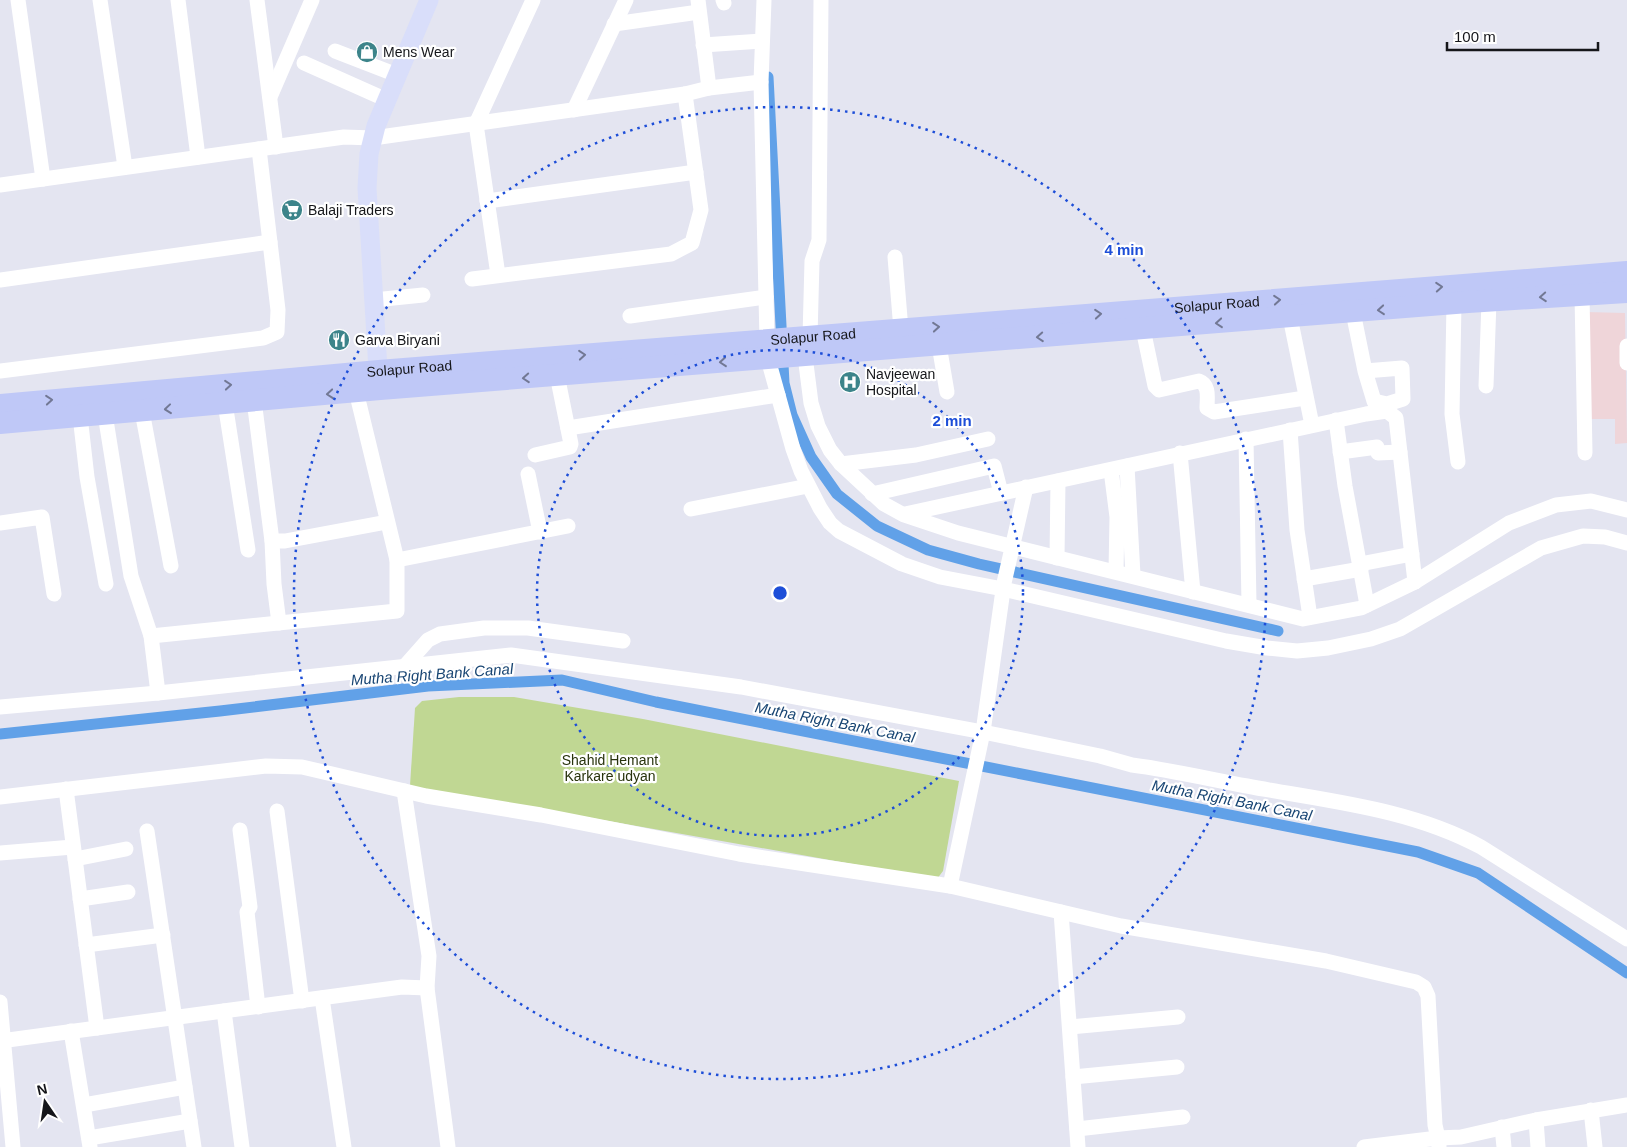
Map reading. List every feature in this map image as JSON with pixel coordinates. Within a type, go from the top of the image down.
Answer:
[{"type":"highway","name":"Solapur Road","points":[[804,347],[901,330],[1627,272]]},
{"type":"highway","name":"Solapur Road","points":[[0,405],[379,380],[769,349],[939,345],[1454,303],[1627,292]]},
{"type":"highway","name":"Solapur Road","points":[[0,423],[356,391],[379,380],[557,375],[769,349]]},
{"type":"main road","points":[[379,380],[367,188],[373,138],[429,0]]},
{"type":"street","points":[[18,0],[43,179]]},
{"type":"street","points":[[100,0],[125,167]]},
{"type":"street","points":[[178,0],[198,158]]},
{"type":"street","points":[[256,0],[276,147]]},
{"type":"street","points":[[269,99],[312,0]]},
{"type":"street","points":[[498,275],[476,124],[533,0]]},
{"type":"street","points":[[574,110],[626,0]]},
{"type":"street","points":[[764,0],[761,82],[769,349],[778,395],[793,449],[808,486],[830,523],[839,531],[920,572],[1003,586],[1234,642],[1267,648],[1312,650],[1371,639],[1400,629],[1541,548],[1562,540],[1583,536],[1605,537],[1627,543]]},
{"type":"street","points":[[821,0],[819,240],[812,261],[804,347],[811,403],[818,426],[830,450],[841,464],[884,504],[904,514],[1013,552],[1056,558],[1116,571],[1193,592],[1249,604],[1294,618],[1310,617],[1367,605],[1415,582],[1509,523],[1556,505],[1591,501],[1627,510]]},
{"type":"street","points":[[614,24],[699,6],[709,88]]},
{"type":"street","points":[[703,45],[762,41]]},
{"type":"street","points":[[335,51],[397,75]]},
{"type":"street","points":[[304,63],[387,100]]},
{"type":"street","points":[[0,185],[344,137],[373,138],[761,82]]},
{"type":"street","points":[[472,278],[671,254],[692,243],[701,210],[685,94]]},
{"type":"street","points":[[0,371],[263,338],[277,332],[278,310],[259,149]]},
{"type":"street","points":[[487,201],[696,172]]},
{"type":"street","points":[[0,280],[270,242]]},
{"type":"street","points":[[895,257],[901,330]]},
{"type":"street","points":[[374,300],[423,295]]},
{"type":"street","points":[[1582,295],[1585,453]]},
{"type":"street","points":[[630,316],[766,297]]},
{"type":"street","points":[[1486,386],[1489,301]]},
{"type":"street","points":[[1454,303],[1452,414],[1458,462]]},
{"type":"street","points":[[1353,312],[1365,371]]},
{"type":"street","points":[[1290,317],[1312,426]]},
{"type":"street","points":[[1143,329],[1155,386],[1159,390],[1199,381],[1204,383],[1207,387],[1207,408],[1214,412],[1306,398]]},
{"type":"street","points":[[939,345],[947,392]]},
{"type":"street","points":[[1627,346],[1627,362]]},
{"type":"street","points":[[535,455],[570,447],[557,375]]},
{"type":"street","points":[[151,636],[397,611],[396,560],[356,391]]},
{"type":"street","points":[[568,428],[778,395]]},
{"type":"street","points":[[254,400],[272,541],[274,584],[279,624]]},
{"type":"street","points":[[225,403],[248,550]]},
{"type":"street","points":[[142,411],[171,566]]},
{"type":"street","points":[[904,514],[1111,470],[1180,453],[1379,412],[1393,414],[1396,418],[1415,582]]},
{"type":"street","points":[[105,414],[131,576],[151,636],[158,694]]},
{"type":"street","points":[[80,416],[87,476],[106,584]]},
{"type":"street","points":[[1336,420],[1367,605]]},
{"type":"street","points":[[1290,430],[1297,530],[1310,617]]},
{"type":"street","points":[[841,464],[916,456],[988,439]]},
{"type":"street","points":[[1246,440],[1249,604]]},
{"type":"street","points":[[1340,452],[1377,447],[1378,453],[1400,452]]},
{"type":"street","points":[[1180,453],[1193,592]]},
{"type":"street","points":[[872,494],[994,466],[1001,492]]},
{"type":"street","points":[[1127,466],[1133,575]]},
{"type":"street","points":[[1111,470],[1117,517],[1116,571]]},
{"type":"street","points":[[528,474],[540,532]]},
{"type":"street","points":[[1056,558],[1058,481]]},
{"type":"street","points":[[691,509],[808,486]]},
{"type":"street","points":[[950,886],[983,736],[1003,586],[1013,552],[1026,487]]},
{"type":"street","points":[[0,524],[42,517],[54,594]]},
{"type":"street","points":[[272,541],[285,542],[387,522]]},
{"type":"street","points":[[396,560],[568,526]]},
{"type":"street","points":[[1304,578],[1412,554]]},
{"type":"street","points":[[405,666],[428,640],[440,634],[484,628],[528,628],[623,641]]},
{"type":"street","points":[[0,707],[158,694],[511,655],[741,687],[1132,765],[1366,807],[1414,819],[1481,847],[1627,939]]},
{"type":"street","points":[[0,797],[284,766],[302,767],[404,791],[739,854],[950,886],[1121,926],[1326,961],[1416,982],[1424,987],[1429,1004],[1434,1125],[1439,1143]]},
{"type":"street","points":[[66,789],[97,1028]]},
{"type":"street","points":[[404,791],[429,956],[427,988],[448,1147]]},
{"type":"street","points":[[277,811],[302,1000]]},
{"type":"street","points":[[240,830],[250,907],[247,912],[258,1007]]},
{"type":"street","points":[[147,832],[194,1147]]},
{"type":"street","points":[[0,853],[74,853],[126,849]]},
{"type":"street","points":[[80,899],[128,892]]},
{"type":"street","points":[[1061,912],[1078,1147]]},
{"type":"street","points":[[86,945],[163,935]]},
{"type":"street","points":[[2,1040],[402,987],[427,988]]},
{"type":"street","points":[[322,998],[344,1147]]},
{"type":"street","points":[[0,1002],[13,1147]]},
{"type":"street","points":[[224,1011],[242,1147]]},
{"type":"street","points":[[1070,1027],[1178,1016]]},
{"type":"street","points":[[71,1031],[89,1143],[190,1121]]},
{"type":"street","points":[[1073,1076],[1177,1067]]},
{"type":"street","points":[[84,1105],[185,1087]]},
{"type":"street","points":[[1364,1147],[1462,1142],[1502,1127],[1592,1110],[1627,1106]]},
{"type":"street","points":[[1592,1110],[1595,1147]]},
{"type":"street","points":[[1077,1130],[1183,1117]]},
{"type":"street","points":[[1536,1120],[1538,1147]]},
{"type":"street","points":[[1502,1127],[1504,1147]]},
{"type":"shaded area","points":[[1586,312],[1625,313],[1627,443],[1615,444],[1615,419],[1589,419]]},
{"type":"green space","name":"Shahid Hemant Karkare udyan","points":[[459,697],[514,697],[643,719],[959,781],[943,871],[937,879],[410,786],[415,708],[422,701]]},
{"type":"waterway","points":[[768,77],[784,383],[792,415],[811,457],[837,494],[877,526],[928,550],[979,564],[1278,631]]},
{"type":"waterway","name":"Mutha Right Bank Canal","points":[[0,734],[220,711],[428,686],[562,680],[656,702],[1418,852],[1478,873],[1627,973]]},
{"type":"place","name":"Mens Wear","points":[[367,52]]},
{"type":"place","name":"Balaji Traders","points":[[292,210]]},
{"type":"place","name":"Garva Biryani","points":[[339,340]]},
{"type":"place","name":"Navjeewan Hospital","points":[[850,382]]}]
